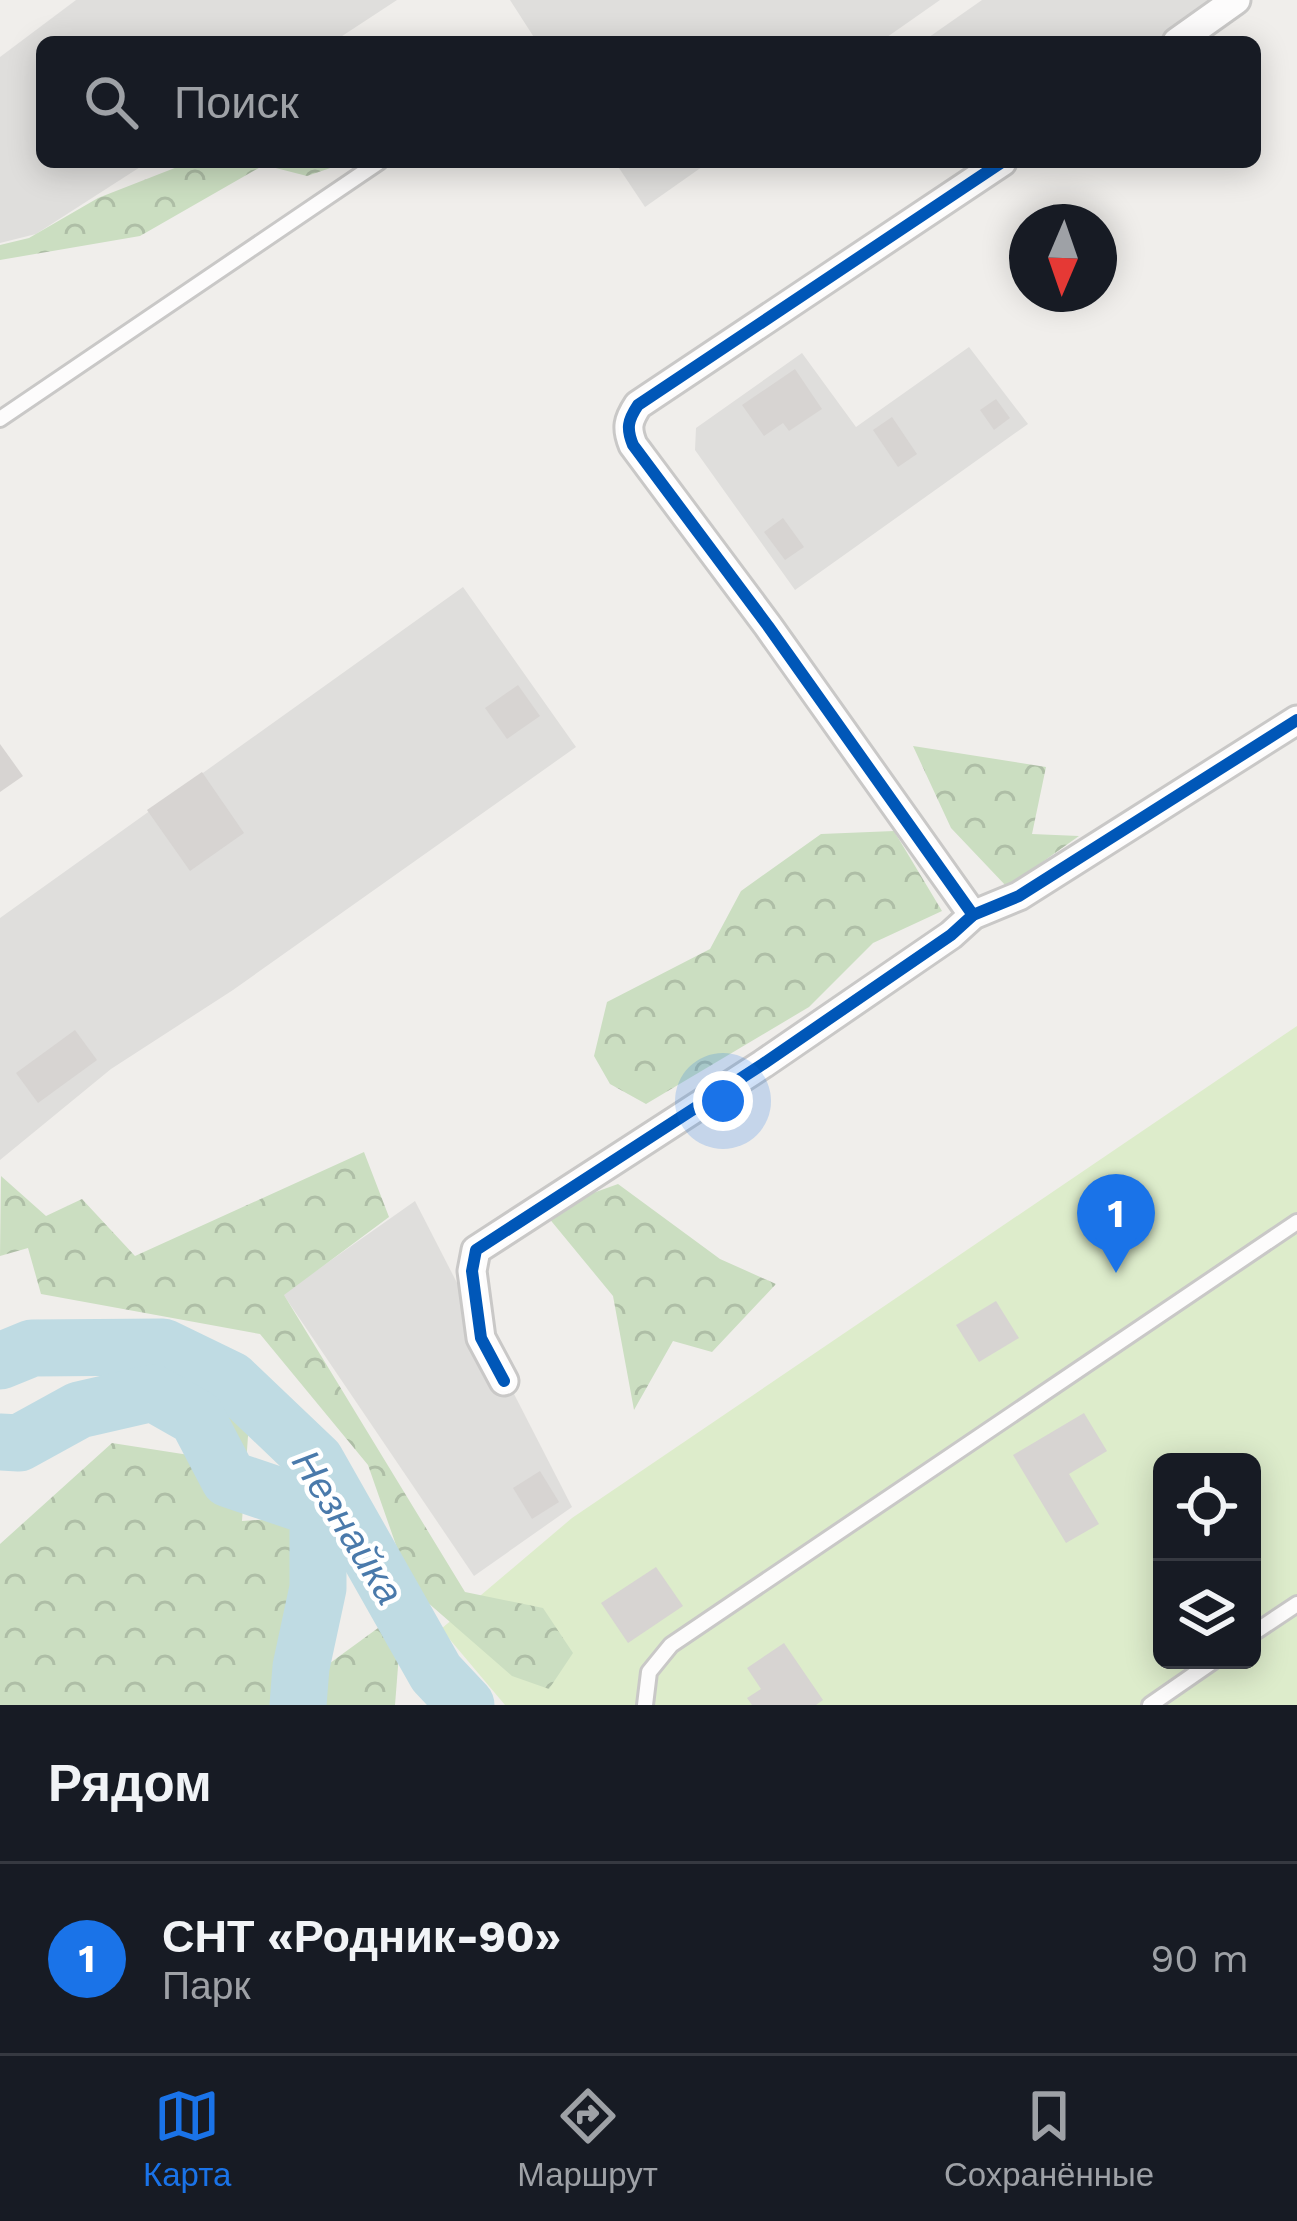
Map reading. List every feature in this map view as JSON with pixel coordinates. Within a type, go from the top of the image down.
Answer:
[{"type":"street","points":[[1185,36],[1236,0]]},
{"type":"street","points":[[973,915],[627,432],[638,405],[993,168]]},
{"type":"street","points":[[504,1381],[481,1338],[472,1271],[476,1250],[763,1064],[973,915],[1019,896],[1297,720]]},
{"type":"lane","points":[[0,419],[370,168]]},
{"type":"lane","points":[[645,1705],[649,1672],[671,1646],[1297,1222]]},
{"type":"lane","points":[[1261,1628],[1297,1604]]},
{"type":"lane","points":[[1150,1705],[1202,1669]]},
{"type":"shaded area","points":[[76,0],[397,0],[342,36],[36,36],[36,168],[139,168],[36,234],[0,243],[0,57]]},
{"type":"shaded area","points":[[510,0],[940,0],[889,36],[533,36]]},
{"type":"shaded area","points":[[982,0],[1222,0],[1170,36],[931,36]]},
{"type":"shaded area","points":[[619,168],[700,168],[645,207]]},
{"type":"shaded area","points":[[969,347],[1028,424],[795,590],[695,450],[696,428],[802,353],[856,427]]},
{"type":"shaded area","points":[[463,587],[576,747],[233,990],[111,1069],[0,1160],[0,918]]},
{"type":"shaded area","points":[[415,1201],[572,1507],[474,1576],[283,1294]]},
{"type":"green space","points":[[175,168],[259,168],[140,236],[0,260],[0,245],[29,238],[98,198]]},
{"type":"green space","points":[[276,168],[330,168],[307,176]]},
{"type":"green space","points":[[913,746],[1046,767],[1032,834],[1079,836],[1007,887],[951,828]]},
{"type":"green space","points":[[894,831],[942,911],[873,943],[809,1007],[646,1104],[610,1084],[594,1056],[607,1002],[710,949],[741,891],[821,834]]},
{"type":"green space","points":[[1297,1026],[1297,1705],[505,1705],[441,1629],[572,1518]]},
{"type":"green space","points":[[364,1152],[389,1217],[284,1295],[465,1592],[543,1608],[573,1653],[549,1689],[512,1676],[411,1588],[368,1465],[260,1334],[41,1294],[28,1248],[0,1256],[1,1176],[46,1216],[82,1199],[135,1256]]},
{"type":"green space","points":[[618,1184],[720,1259],[776,1284],[712,1352],[673,1341],[634,1410],[613,1296],[543,1211]]},
{"type":"green space","points":[[171,1369],[249,1422],[242,1521],[298,1517],[280,1705],[0,1705],[0,1544],[112,1443],[189,1455]]},
{"type":"green space","points":[[389,1620],[400,1641],[395,1705],[313,1705],[315,1674]]},
{"type":"building","points":[[795,369],[822,409],[789,431],[783,423],[764,436],[742,405]]},
{"type":"building","points":[[996,399],[1010,418],[994,430],[980,410]]},
{"type":"building","points":[[892,417],[917,454],[898,467],[873,430]]},
{"type":"building","points":[[783,518],[804,547],[785,560],[764,532]]},
{"type":"building","points":[[518,685],[540,716],[507,739],[485,708]]},
{"type":"building","points":[[0,744],[23,776],[0,792]]},
{"type":"building","points":[[202,772],[244,833],[190,871],[147,810]]},
{"type":"building","points":[[75,1030],[97,1060],[38,1103],[16,1073]]},
{"type":"building","points":[[996,1301],[1019,1338],[979,1362],[956,1325]]},
{"type":"building","points":[[1084,1413],[1107,1451],[1069,1474],[1099,1524],[1066,1543],[1013,1455]]},
{"type":"building","points":[[540,1471],[559,1502],[532,1519],[513,1488]]},
{"type":"building","points":[[656,1567],[683,1606],[628,1643],[601,1603]]},
{"type":"building","points":[[784,1643],[823,1700],[816,1705],[752,1705],[747,1698],[761,1689],[747,1668]]},
{"type":"waterway","name":"Незнайка","points":[[0,1361],[32,1348],[163,1347],[231,1380],[316,1461],[436,1673],[466,1705]]},
{"type":"waterway","name":"Незнайка","points":[[0,1442],[19,1443],[79,1410],[153,1393],[197,1418],[229,1479],[318,1509],[318,1588],[298,1705]]},
{"type":"cycle path","points":[[973,915],[633,445],[629,429],[638,405],[993,168]]},
{"type":"cycle path","points":[[504,1381],[481,1338],[472,1271],[476,1250],[763,1064],[973,915],[1019,896],[1297,720]]},
{"type":"place","name":"СНТ «Родник-90»","points":[[1116,1273]]}]
